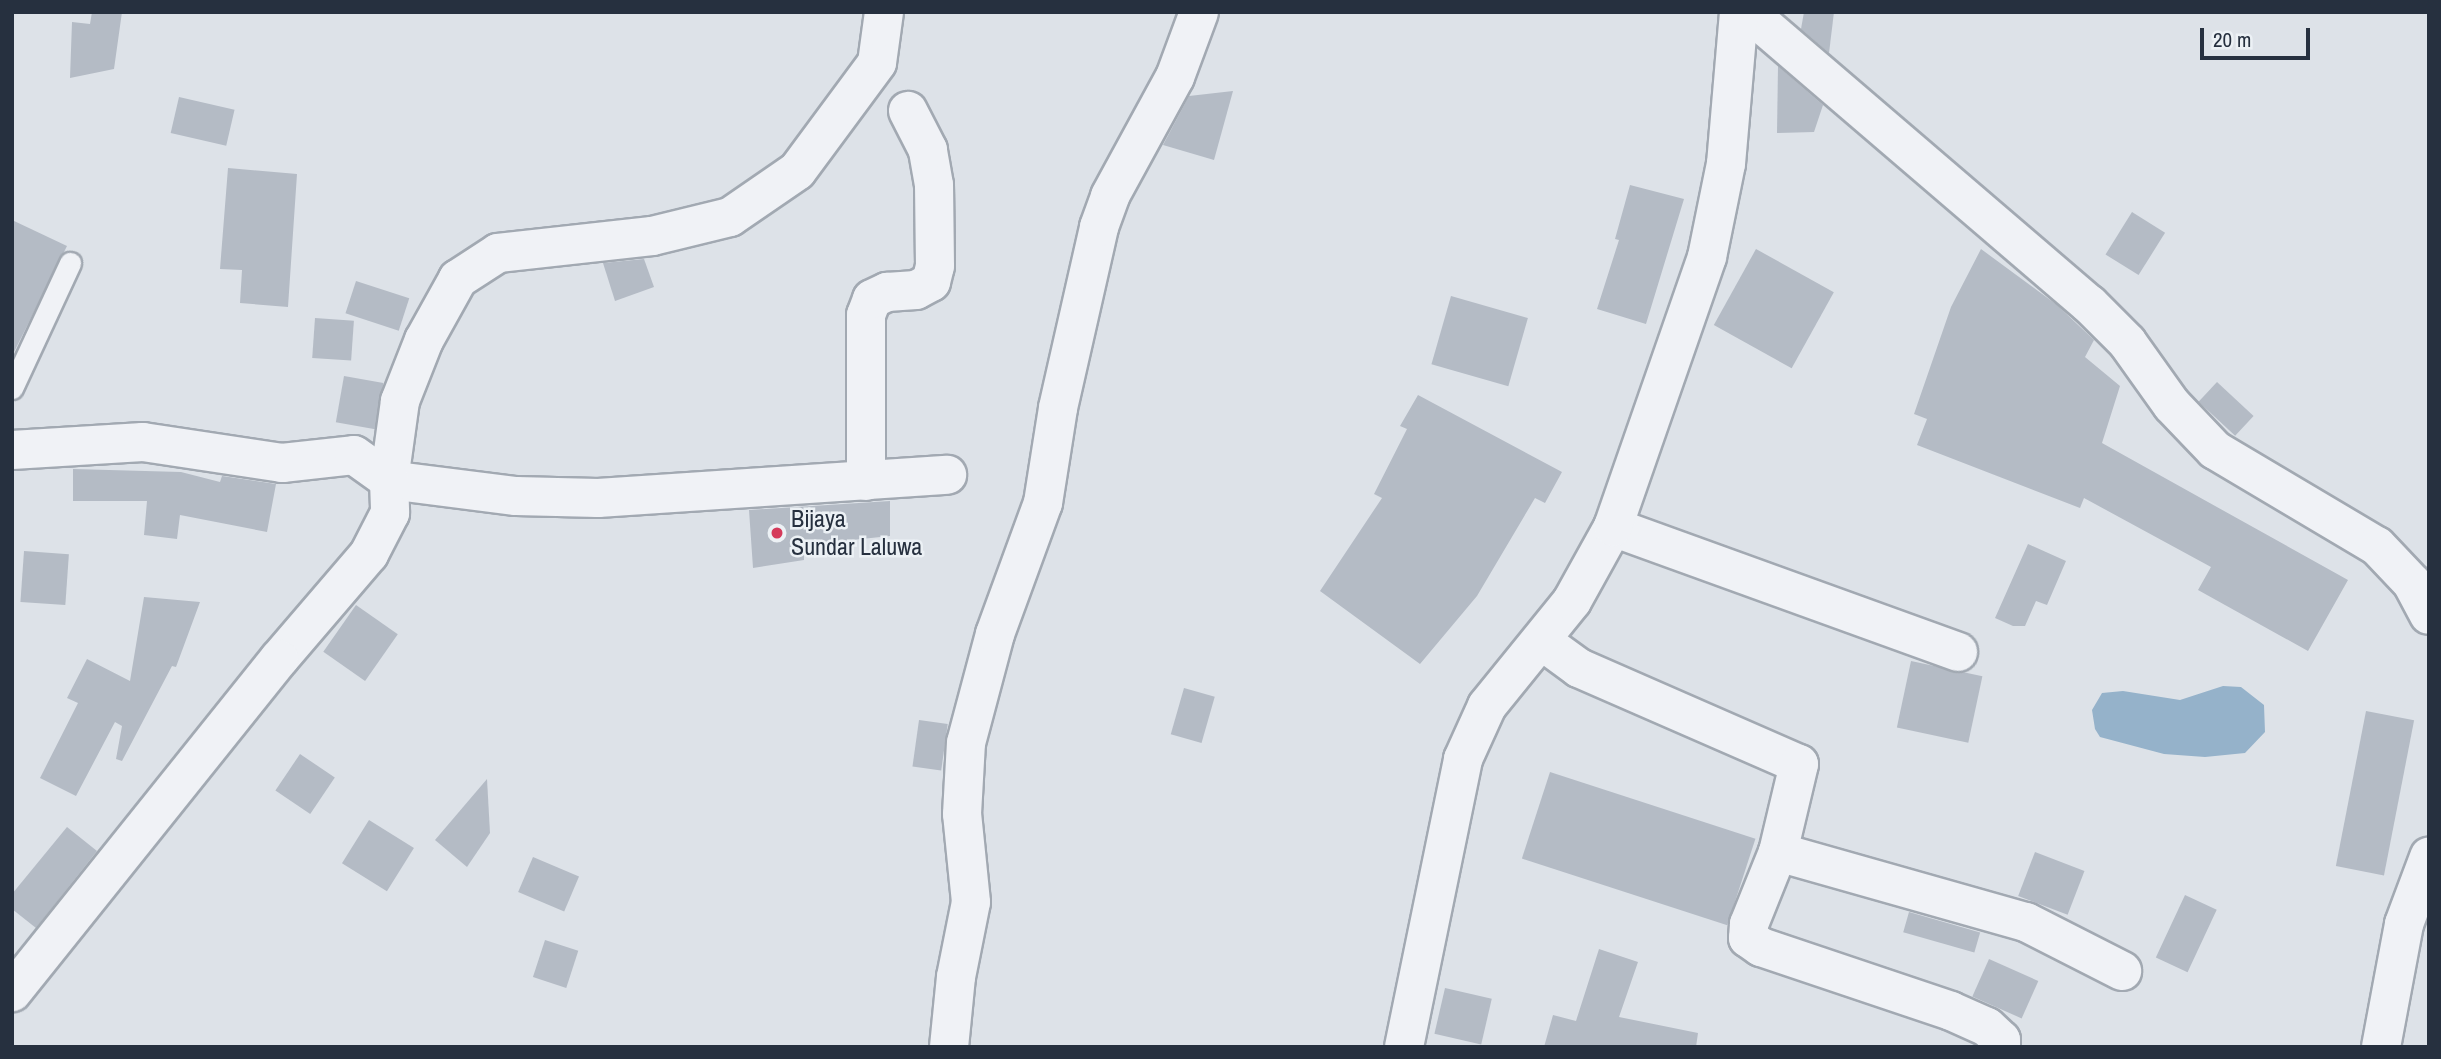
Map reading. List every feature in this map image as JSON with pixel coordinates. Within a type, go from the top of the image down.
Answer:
[{"type":"street","points":[[12,992],[279,659],[369,554],[390,513],[389,480],[400,401],[424,340],[458,279],[498,253],[652,236],[730,217],[797,171],[877,63],[884,12]]},
{"type":"street","points":[[949,1047],[956,977],[971,902],[962,814],[966,743],[995,634],[1042,503],[1058,408],[1099,228],[1110,196],[1175,77],[1199,12]]},
{"type":"street","points":[[1404,1047],[1463,759],[1487,706],[1572,601],[1613,527],[1719,210],[1734,103],[1739,12]]},
{"type":"street","points":[[1748,12],[2089,304],[2127,342],[2172,405],[2215,450],[2377,546],[2412,583],[2429,615]]},
{"type":"street","points":[[866,481],[866,315],[872,299],[887,292],[916,290],[931,282],[935,266],[932,173],[928,150],[908,111]]},
{"type":"street","points":[[12,450],[143,442],[282,463],[354,455],[389,480],[516,496],[598,498],[947,475]]},
{"type":"street","points":[[1613,527],[1958,652]]},
{"type":"street","points":[[1542,641],[1579,668],[1616,686],[1799,764],[1778,852],[1749,923],[1748,938],[1761,947],[1951,1011],[1987,1027],[2001,1040],[2001,1047]]},
{"type":"street","points":[[1778,852],[2014,918],[2122,971]]},
{"type":"street","points":[[2383,1045],[2404,924],[2429,857]]},
{"type":"lane","points":[[12,387],[71,263]]},
{"type":"water","points":[[2223,686],[2241,687],[2264,705],[2265,732],[2245,753],[2205,757],[2164,754],[2100,737],[2095,729],[2092,710],[2102,693],[2123,691],[2180,700]]},
{"type":"building","points":[[92,12],[122,12],[114,69],[70,78],[72,22],[90,24]]},
{"type":"building","points":[[1804,12],[1834,12],[1829,53],[1801,29]]},
{"type":"building","points":[[1778,66],[1823,105],[1814,132],[1777,133]]},
{"type":"building","points":[[1233,91],[1214,160],[1163,145],[1189,96]]},
{"type":"building","points":[[179,97],[235,110],[226,146],[171,133]]},
{"type":"building","points":[[228,168],[297,174],[288,307],[240,303],[242,270],[220,269]]},
{"type":"building","points":[[1630,185],[1684,199],[1646,324],[1597,309],[1619,240],[1615,239]]},
{"type":"building","points":[[2132,212],[2165,233],[2139,275],[2106,254]]},
{"type":"building","points":[[12,220],[67,246],[12,356]]},
{"type":"building","points":[[1756,249],[1834,292],[1792,368],[1714,325]]},
{"type":"building","points":[[1981,249],[2057,305],[2094,340],[2085,357],[2120,386],[2102,443],[2348,580],[2308,651],[2198,590],[2211,567],[2084,498],[2080,508],[1917,445],[1927,419],[1914,414],[1951,307]]},
{"type":"building","points":[[644,259],[654,287],[615,301],[603,263]]},
{"type":"building","points":[[356,281],[409,298],[399,331],[345,313]]},
{"type":"building","points":[[1451,296],[1528,318],[1508,386],[1431,364]]},
{"type":"building","points":[[315,318],[354,321],[351,361],[312,358]]},
{"type":"building","points":[[344,376],[383,383],[375,429],[336,422]]},
{"type":"building","points":[[2217,382],[2254,416],[2235,436],[2199,402]]},
{"type":"building","points":[[1418,395],[1562,472],[1545,503],[1535,498],[1477,596],[1420,664],[1320,591],[1382,498],[1374,494],[1407,429],[1400,426]]},
{"type":"building","points":[[73,469],[181,472],[220,482],[222,476],[276,484],[267,532],[180,515],[177,539],[144,535],[147,501],[73,501]]},
{"type":"building","points":[[890,501],[890,536],[804,545],[804,560],[753,568],[749,510]]},
{"type":"building","points":[[2028,544],[2066,561],[2047,605],[2036,601],[2025,626],[2013,626],[1995,618]]},
{"type":"building","points":[[24,551],[69,554],[65,605],[20,602]]},
{"type":"building","points":[[144,597],[200,602],[176,667],[172,666],[122,761],[116,759],[122,726],[115,722],[76,796],[40,778],[78,703],[67,698],[87,659],[130,681]]},
{"type":"building","points":[[356,605],[398,634],[365,681],[323,652]]},
{"type":"building","points":[[1911,661],[1982,676],[1968,743],[1897,728]]},
{"type":"building","points":[[1184,688],[1215,697],[1202,743],[1171,734]]},
{"type":"building","points":[[2366,711],[2414,720],[2384,875],[2336,866]]},
{"type":"building","points":[[919,720],[948,724],[941,771],[912,767]]},
{"type":"building","points":[[300,754],[335,777],[310,814],[275,790]]},
{"type":"building","points":[[1550,772],[1755,839],[1727,925],[1522,859]]},
{"type":"building","points":[[487,779],[490,833],[467,867],[435,840]]},
{"type":"building","points":[[369,820],[414,848],[387,891],[342,863]]},
{"type":"building","points":[[67,827],[97,851],[36,928],[12,909],[12,894]]},
{"type":"building","points":[[2035,852],[2084,871],[2068,915],[2018,896]]},
{"type":"building","points":[[533,857],[579,877],[564,912],[518,892]]},
{"type":"building","points":[[2185,895],[2217,910],[2188,972],[2156,958]]},
{"type":"building","points":[[1909,912],[1980,932],[1974,953],[1903,932]]},
{"type":"building","points":[[545,940],[578,951],[566,988],[533,977]]},
{"type":"building","points":[[1599,949],[1638,962],[1619,1017],[1698,1033],[1696,1047],[1544,1047],[1553,1015],[1576,1021]]},
{"type":"building","points":[[1989,959],[2038,981],[2022,1018],[1972,996]]},
{"type":"building","points":[[1445,988],[1492,999],[1481,1045],[1434,1034]]},
{"type":"place","name":"Bijaya Sundar Laluwa","points":[[777,533]]}]
